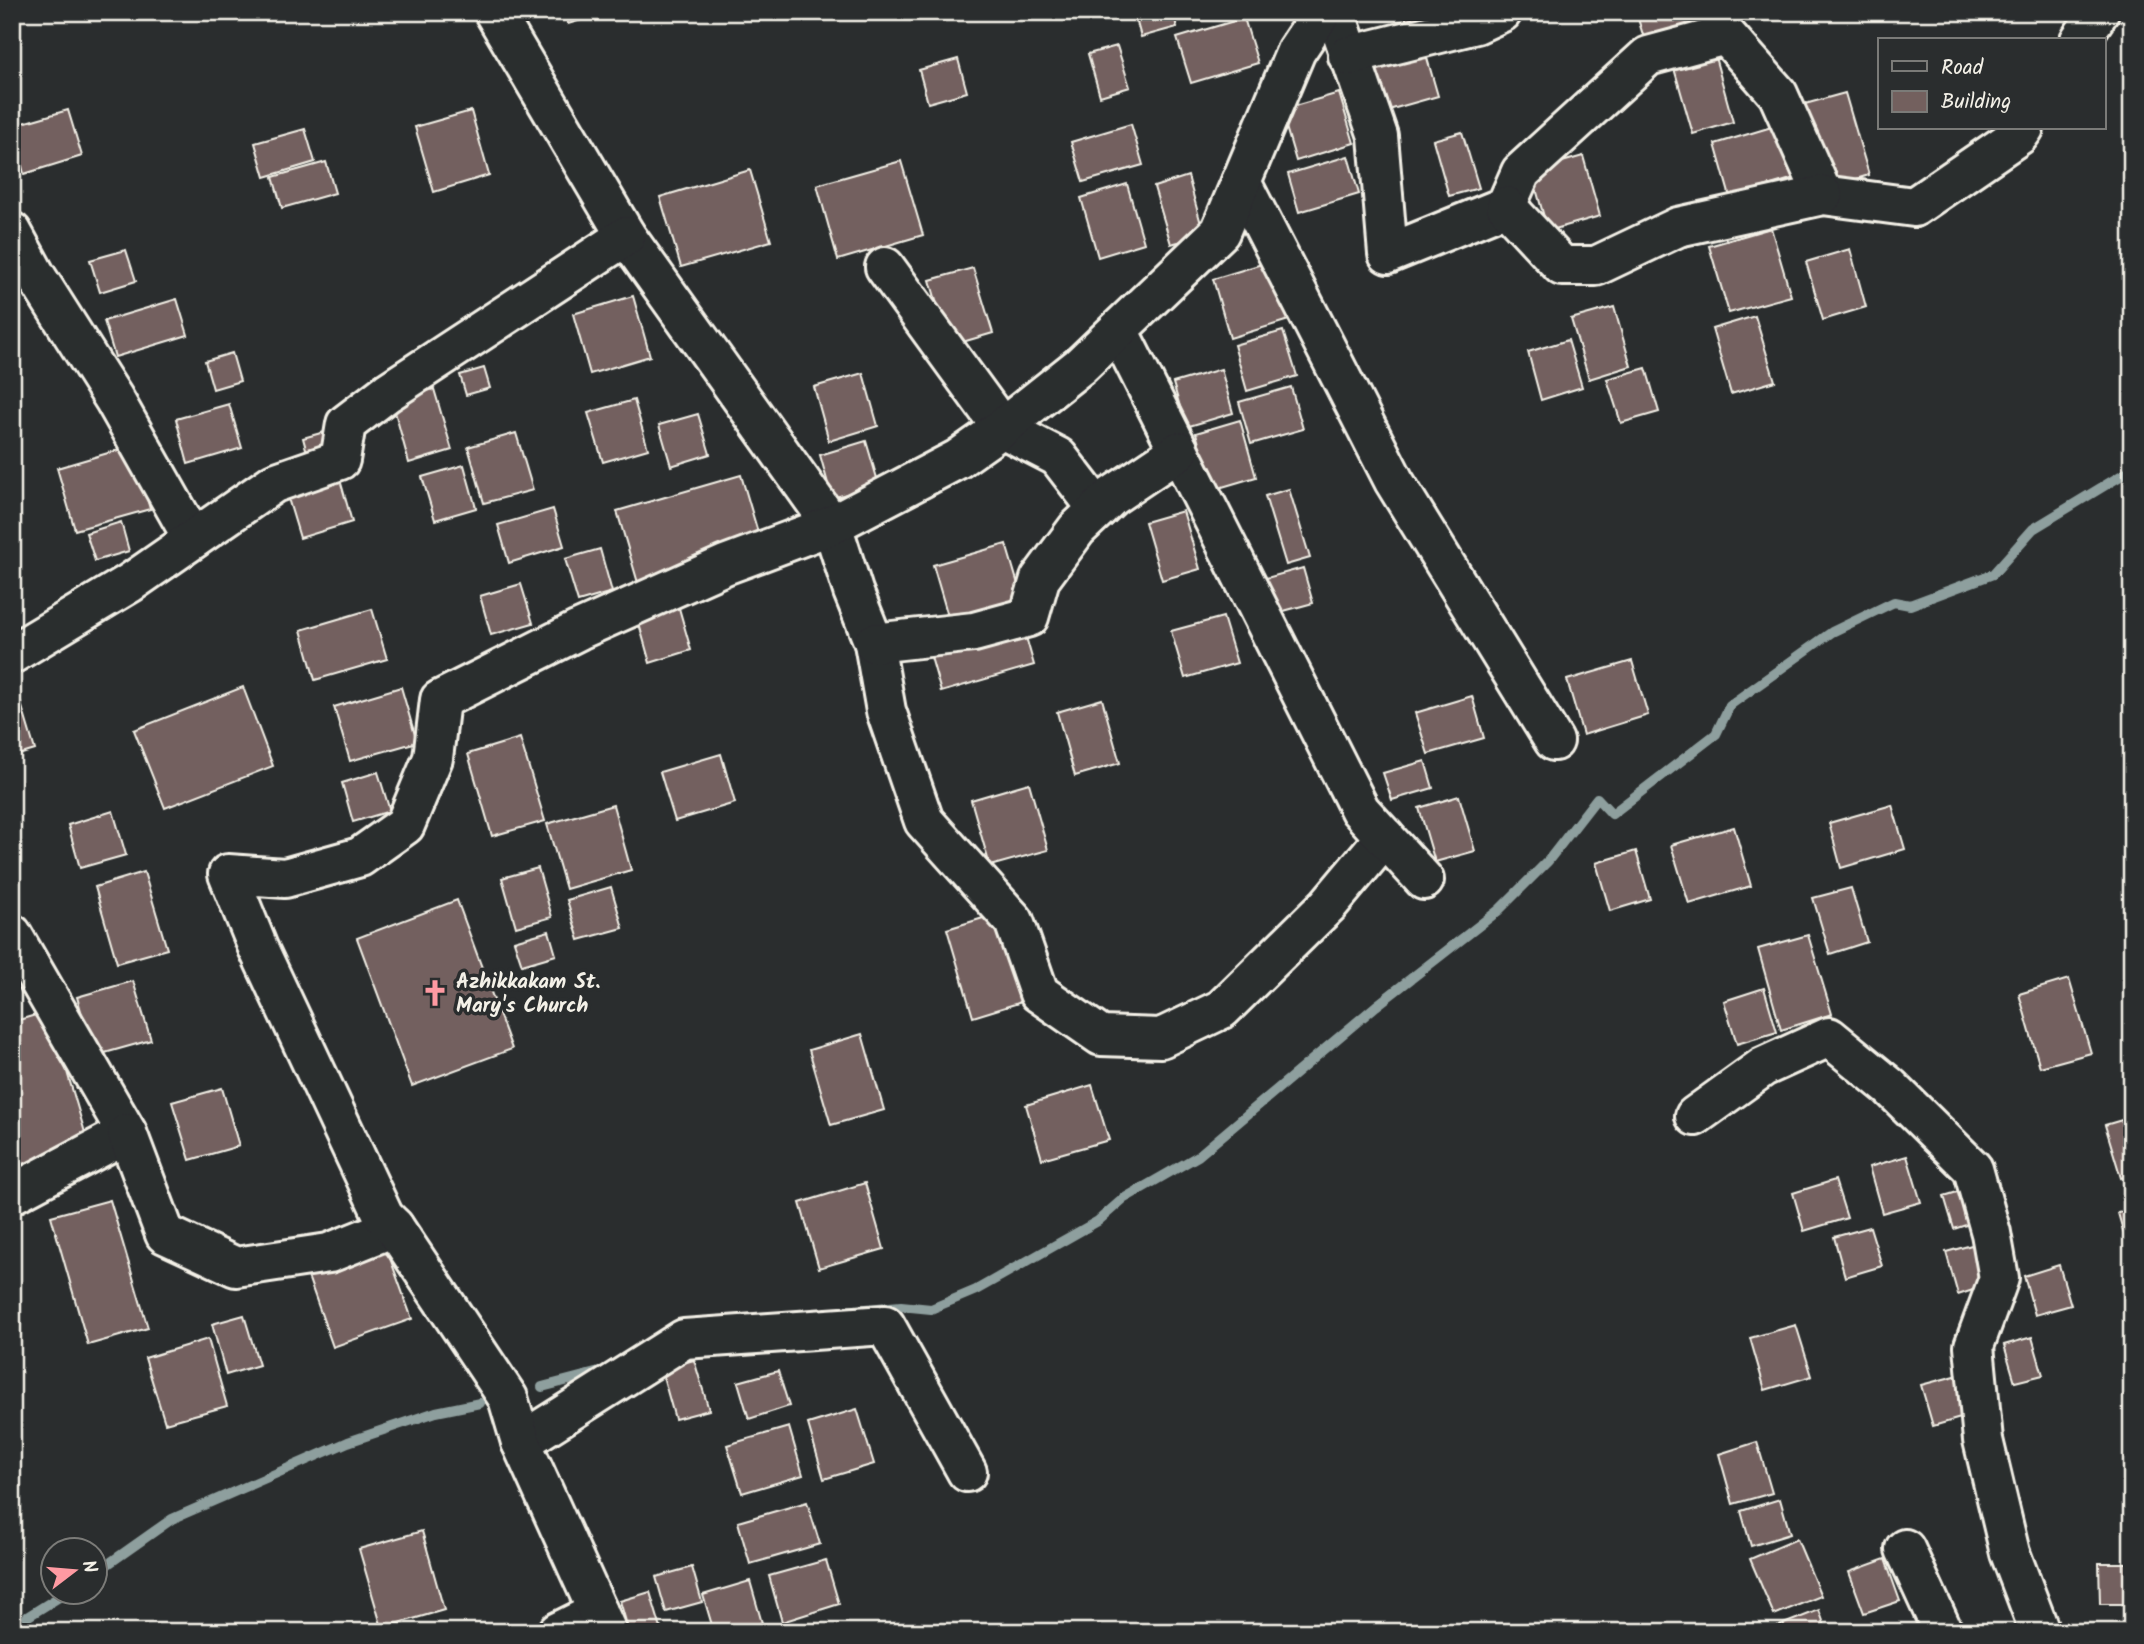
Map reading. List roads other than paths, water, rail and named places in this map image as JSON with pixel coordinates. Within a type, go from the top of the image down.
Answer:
[{"type":"street","points":[[494,12],[626,236],[831,525],[874,643],[886,711],[924,821],[1014,921],[1039,993],[1101,1036],[1161,1038],[1222,1009],[1328,905],[1385,837]]},
{"type":"street","points":[[558,1632],[603,1622],[521,1441],[508,1398],[394,1227],[384,1217],[258,948],[228,874],[285,878],[360,857],[405,825],[433,758],[440,700],[579,630],[725,565],[831,525],[958,459],[1002,428],[1080,366],[1220,232],[1296,51],[1322,12]]},
{"type":"street","points":[[1335,12],[1378,136],[1388,254],[1506,206],[1521,172],[1648,56],[1721,24],[1778,94],[1823,195]]},
{"type":"street","points":[[1349,56],[1476,24],[1502,12]]},
{"type":"street","points":[[2081,38],[2099,12]]},
{"type":"street","points":[[1506,206],[1562,266],[1579,268],[1596,265],[1678,228],[1823,195],[1914,207],[2023,130]]},
{"type":"street","points":[[1241,182],[1394,481],[1554,741]]},
{"type":"street","points":[[12,232],[36,276],[114,399],[193,539]]},
{"type":"street","points":[[12,654],[130,583],[274,483],[341,460],[346,424],[388,393],[626,236]]},
{"type":"street","points":[[885,267],[1002,428],[1058,457],[1098,509]]},
{"type":"street","points":[[1118,330],[1360,810],[1424,880]]},
{"type":"street","points":[[874,643],[974,632],[1029,617],[1040,579],[1077,529],[1112,496],[1179,452]]},
{"type":"street","points":[[12,933],[127,1133],[165,1234],[236,1267],[329,1253],[394,1227]]},
{"type":"street","points":[[1695,1116],[1763,1067],[1829,1037],[1890,1087],[1973,1169],[1992,1233],[1998,1278],[1973,1346],[1983,1440],[2010,1553],[2040,1632]]},
{"type":"street","points":[[12,1194],[127,1133]]},
{"type":"street","points":[[521,1441],[684,1339],[885,1325],[967,1472]]},
{"type":"street","points":[[1905,1549],[1943,1632]]},
{"type":"waterway","points":[[843,1311],[901,1306],[931,1309],[976,1290],[1098,1221],[1123,1199],[1198,1156],[1376,1006],[1499,910],[1548,861],[1597,798],[1612,814],[1716,734],[1730,705],[1832,632],[1894,602],[1910,605],[1993,574],[2033,529],[2132,469]]},
{"type":"waterway","points":[[542,1387],[607,1370]]},
{"type":"waterway","points":[[108,1564],[172,1519],[348,1442],[436,1412],[480,1403]]},
{"type":"waterway","points":[[27,1617],[45,1606]]},
{"type":"place","name":"Azhikkakam St. Mary's Church","points":[[435,993]]}]
